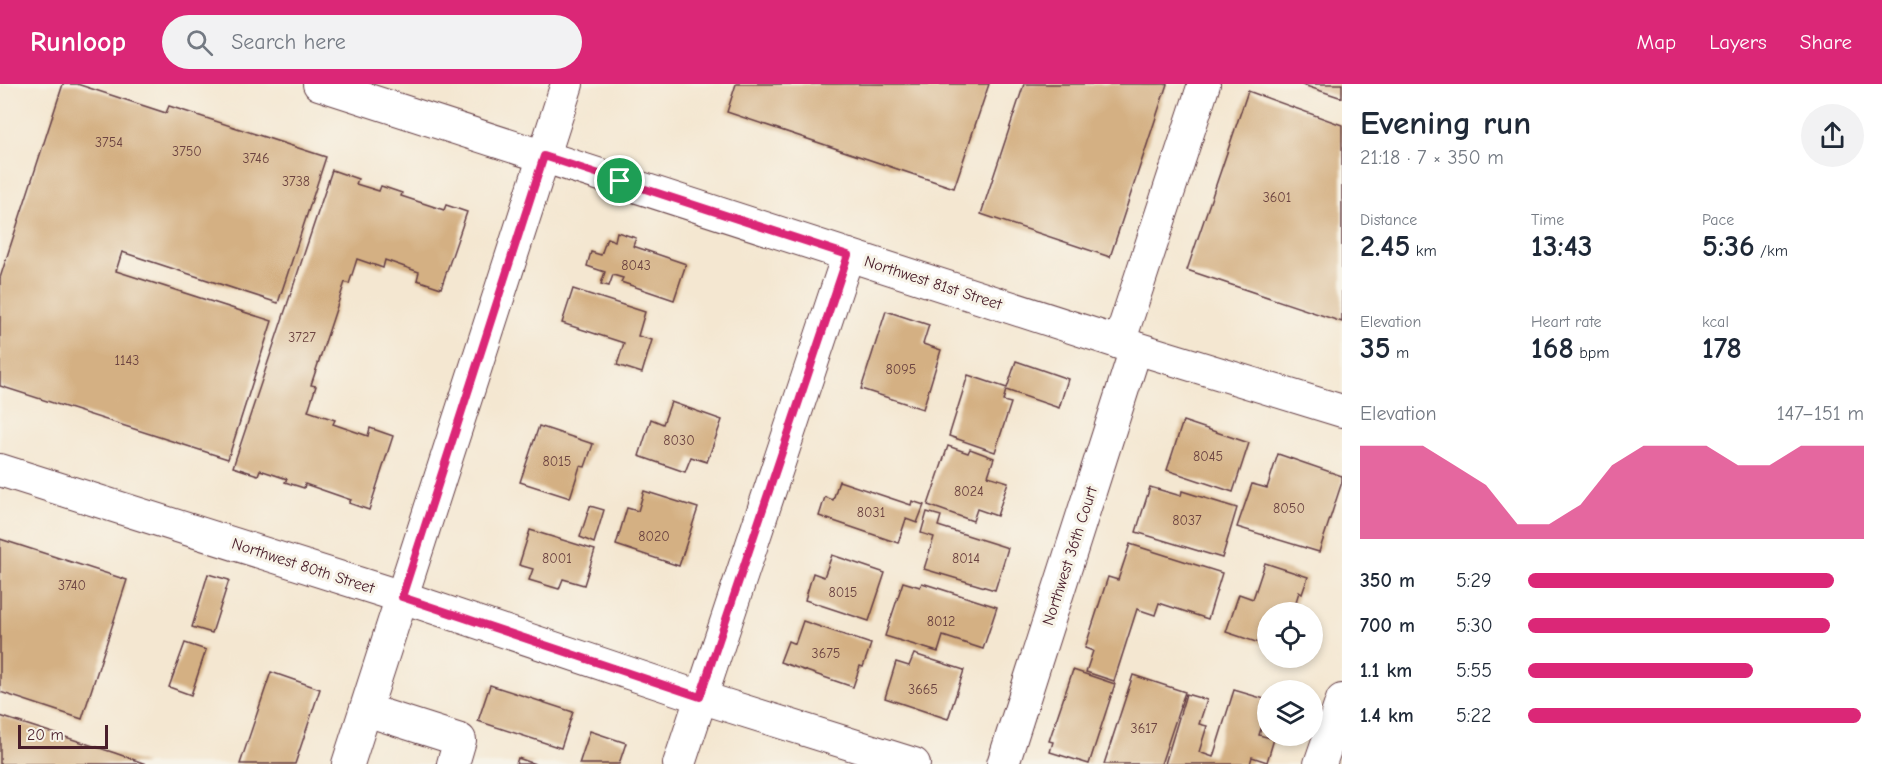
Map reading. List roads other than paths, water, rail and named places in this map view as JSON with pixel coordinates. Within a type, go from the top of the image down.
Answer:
[{"type":"street","name":"Northwest 81st Street","points":[[319,84],[1128,345],[1342,411]]},
{"type":"street","points":[[348,764],[567,84]]},
{"type":"street","name":"Northwest 36th Court","points":[[1003,764],[1204,84]]},
{"type":"street","points":[[679,764],[848,255]]},
{"type":"street","name":"Northwest 80th Street","points":[[0,470],[402,597],[700,697],[914,764]]},
{"type":"street","points":[[1320,764],[1342,700]]},
{"type":"street","points":[[366,710],[460,740],[453,764]]}]
